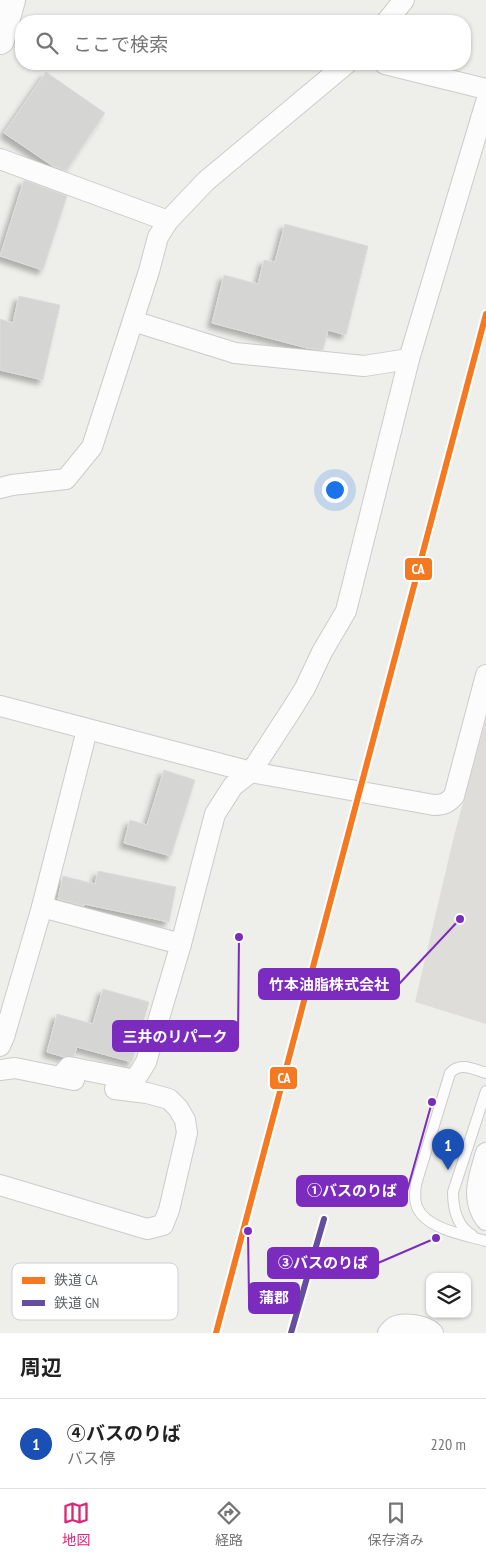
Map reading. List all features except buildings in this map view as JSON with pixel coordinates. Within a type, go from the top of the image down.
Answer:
[{"type":"main road","points":[[0,40],[11,0]]},
{"type":"street","points":[[392,15],[404,0]]},
{"type":"street","points":[[0,488],[66,479],[92,447],[150,271],[158,237],[168,221],[206,181],[339,70]]},
{"type":"street","points":[[409,70],[486,89]]},
{"type":"street","points":[[60,1077],[69,1067],[135,1080],[146,1062],[181,944],[216,814],[232,786],[251,772],[305,688],[322,652],[346,611],[409,359],[486,102]]},
{"type":"street","points":[[0,159],[168,221]]},
{"type":"street","points":[[133,321],[235,353],[364,366],[409,359]]},
{"type":"street","points":[[0,706],[251,772],[442,805],[449,802],[454,796],[486,675]]},
{"type":"street","points":[[0,1046],[42,906],[87,730]]},
{"type":"street","points":[[42,906],[181,944]]},
{"type":"street","points":[[0,1070],[15,1068],[114,1089],[147,1093],[169,1099],[178,1108],[185,1120],[187,1133],[169,1210],[163,1225],[147,1229],[0,1185]]},
{"type":"street","points":[[486,1153],[476,1189],[477,1202],[486,1220]]},
{"type":"street","points":[[388,1333],[394,1327],[411,1324],[429,1329],[433,1333]]},
{"type":"lane","points":[[481,1240],[440,1228],[422,1216],[417,1207],[416,1184],[450,1073],[455,1068],[461,1066],[486,1073]]},
{"type":"lane","points":[[481,1240],[467,1233],[456,1217],[453,1192],[486,1091]]},
{"type":"shaded area","points":[[486,719],[486,1024],[415,1002],[454,836]]},
{"type":"rail line","name":"CA","points":[[216,1333],[486,314]]},
{"type":"rail line","name":"GN","points":[[291,1333],[324,1219]]},
{"type":"place","name":"竹本油脂株式会社","points":[[460,919]]},
{"type":"place","name":"三井のリパーク","points":[[239,937]]},
{"type":"place","name":"①バスのりば","points":[[432,1102]]},
{"type":"place","name":"④バスのりば","points":[[448,1170]]},
{"type":"place","name":"蒲郡","points":[[248,1231]]},
{"type":"place","name":"③バスのりば","points":[[436,1238]]}]
